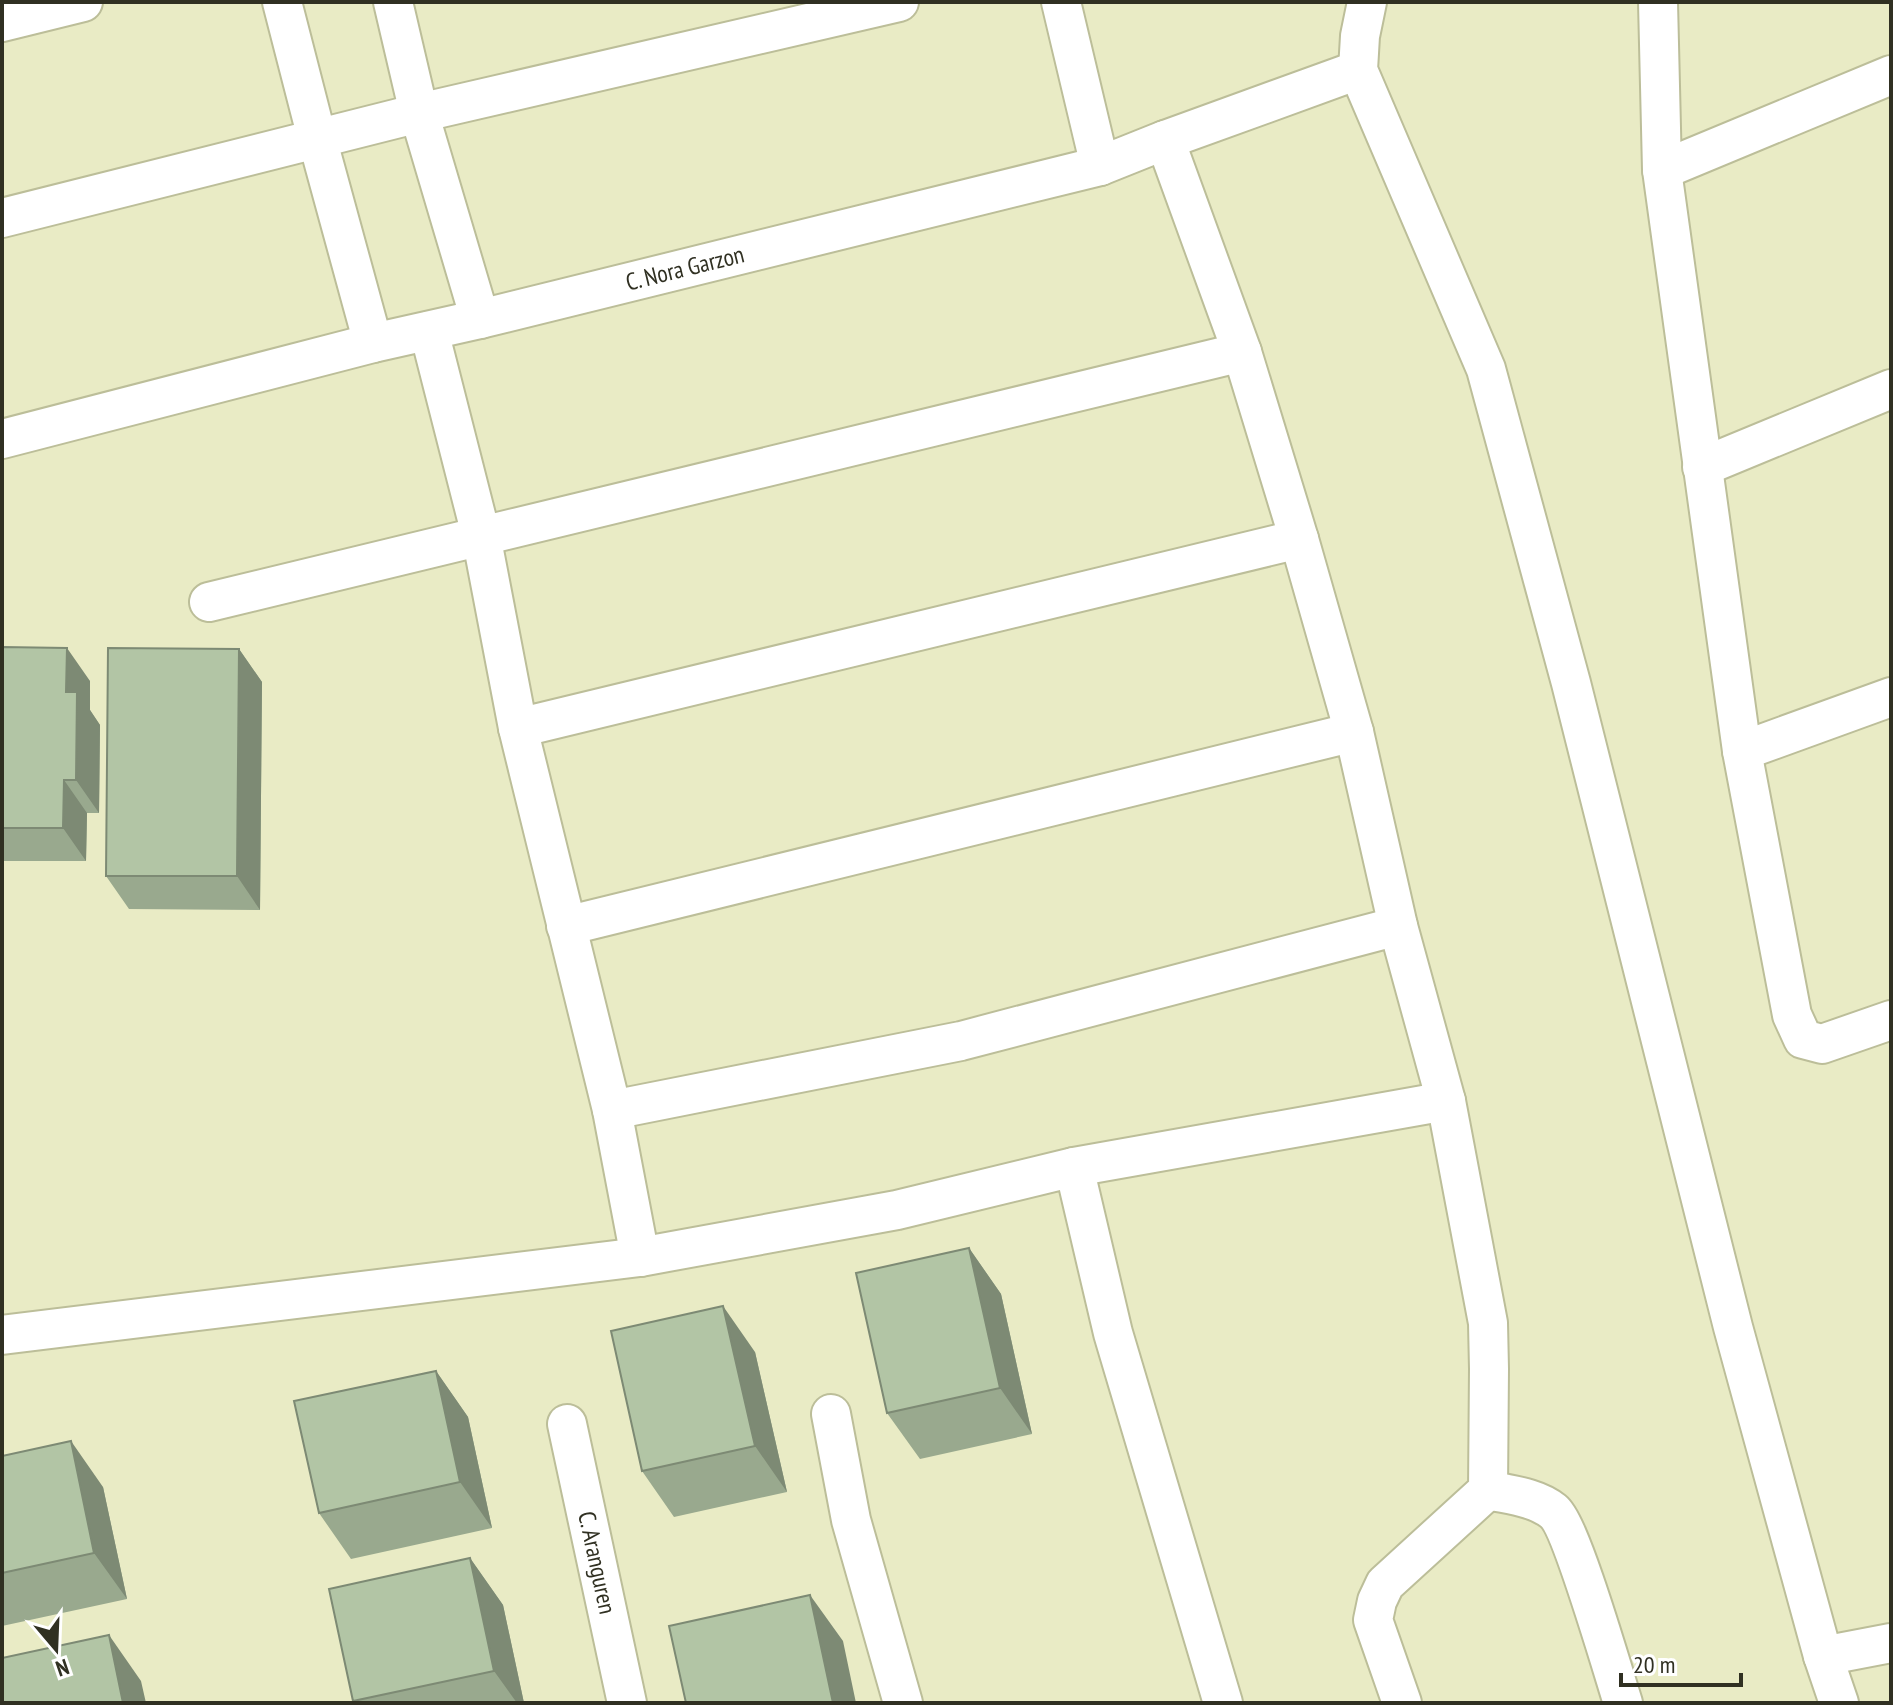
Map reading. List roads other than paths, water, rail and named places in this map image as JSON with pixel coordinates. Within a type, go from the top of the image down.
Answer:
[{"type":"street","points":[[2,22],[83,2]]},
{"type":"street","points":[[282,2],[373,343]]},
{"type":"street","points":[[393,2],[419,113],[480,319]]},
{"type":"street","points":[[2,218],[419,113],[899,2]]},
{"type":"street","points":[[1061,2],[1100,166]]},
{"type":"street","points":[[1367,2],[1360,36],[1358,70],[1486,369],[1571,683],[1733,1327],[1823,1656],[1839,1703]]},
{"type":"street","points":[[1658,2],[1662,170],[1742,751],[1792,1015],[1803,1039],[1822,1044],[1891,1020]]},
{"type":"street","name":"C. Nora Garzon","points":[[2,439],[373,343],[1100,166],[1358,70]]},
{"type":"street","points":[[1662,170],[1891,75]]},
{"type":"street","points":[[1165,140],[1242,352],[1354,732],[1398,926],[1446,1101],[1488,1323],[1488,1490],[1385,1584],[1377,1601],[1373,1620],[1402,1703]]},
{"type":"street","points":[[429,331],[481,535],[518,728],[612,1110],[640,1257]]},
{"type":"street","points":[[209,602],[1242,352]]},
{"type":"street","points":[[1702,467],[1891,389]]},
{"type":"street","points":[[518,728],[1299,539]]},
{"type":"street","points":[[1742,751],[1891,697]]},
{"type":"street","points":[[566,926],[1354,732]]},
{"type":"street","points":[[612,1110],[961,1041],[1398,926]]},
{"type":"street","points":[[2,1335],[640,1257],[897,1210],[1074,1167],[1446,1101]]},
{"type":"street","points":[[1074,1167],[1113,1333],[1223,1703]]},
{"type":"street","points":[[831,1414],[851,1520],[903,1703]]},
{"type":"street","name":"C. Aranguren","points":[[567,1424],[627,1703]]},
{"type":"street","points":[[1488,1490],[1538,1501],[1556,1513],[1572,1546],[1623,1703]]},
{"type":"street","points":[[1823,1656],[1891,1643]]}]
